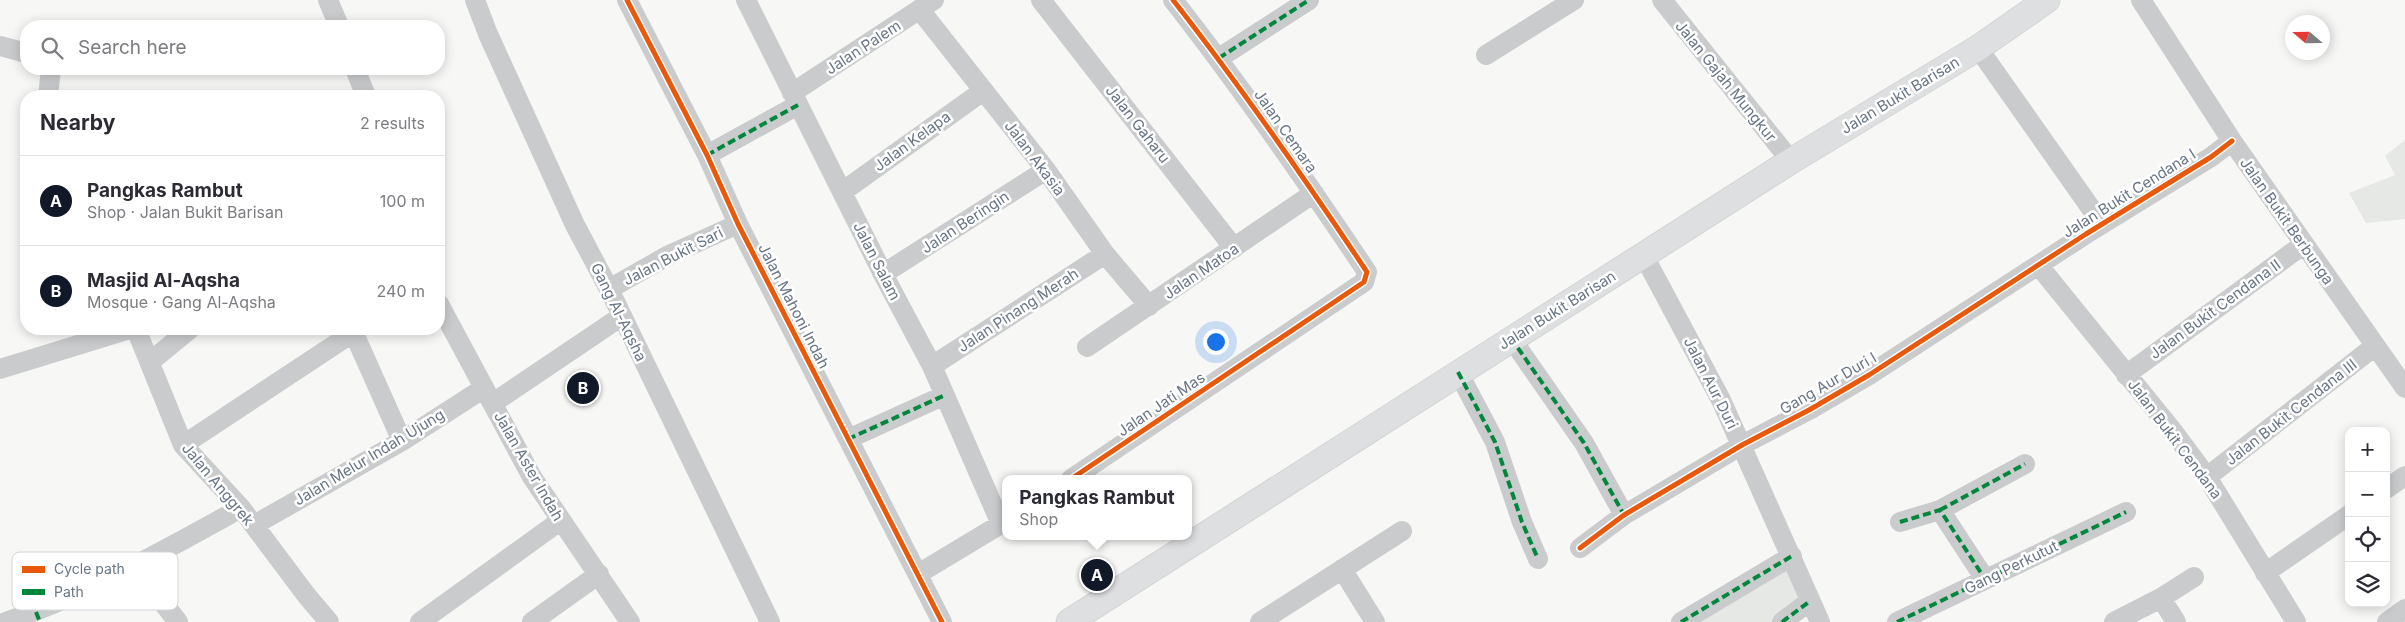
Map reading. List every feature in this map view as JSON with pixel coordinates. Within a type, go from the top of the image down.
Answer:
[{"type":"main road","name":"Jalan Bukit Barisan","points":[[1069,622],[1511,338],[1644,256],[1791,161],[1978,48],[2047,0]]},
{"type":"street","points":[[328,0],[336,20]]},
{"type":"street","name":"Gang Al-Aqsha","points":[[475,0],[488,34],[575,225],[622,316],[770,622]]},
{"type":"street","name":"Jalan Mahoni Indah","points":[[627,0],[708,155],[738,224],[942,622]]},
{"type":"street","name":"Jalan Gaharu","points":[[1041,0],[1234,248]]},
{"type":"street","name":"Jalan Cemara","points":[[1174,0],[1219,58],[1314,193],[1367,272],[1364,282]]},
{"type":"street","points":[[1219,58],[1309,0]]},
{"type":"street","points":[[1486,55],[1574,0]]},
{"type":"street","name":"Jalan Gajah Mungkur","points":[[1662,0],[1791,161]]},
{"type":"street","name":"Jalan Bukit Berbunga","points":[[2141,0],[2232,141],[2405,388]]},
{"type":"street","name":"Jalan Salam","points":[[755,3],[795,99],[883,274],[932,366],[943,396],[1002,520]]},
{"type":"street","name":"Jalan Palem","points":[[708,155],[795,99],[927,5]]},
{"type":"street","name":"Jalan Akasia","points":[[927,5],[983,91],[1046,170],[1105,254],[1149,306]]},
{"type":"street","points":[[0,46],[20,51]]},
{"type":"street","points":[[1978,48],[2102,224]]},
{"type":"street","points":[[49,90],[50,75]]},
{"type":"street","points":[[357,75],[364,90]]},
{"type":"street","name":"Jalan Kelapa","points":[[842,192],[983,91]]},
{"type":"street","name":"Jalan Bukit Cendana I","points":[[2040,266],[2102,224],[2211,157],[2232,141]]},
{"type":"street","name":"Jalan Beringin","points":[[883,274],[1046,170]]},
{"type":"street","name":"Jalan Matoa","points":[[1086,347],[1314,193]]},
{"type":"street","name":"Jalan Bukit Sari","points":[[609,290],[674,252],[738,224]]},
{"type":"street","name":"Jalan Bukit Cendana II","points":[[2126,375],[2304,244]]},
{"type":"street","name":"Jalan Pinang Merah","points":[[932,366],[1105,254]]},
{"type":"street","name":"Jalan Aur Duri","points":[[1644,256],[1721,400],[1820,622]]},
{"type":"street","name":"Jalan Bukit Cendana","points":[[2040,266],[2207,477],[2296,622]]},
{"type":"street","name":"Gang Aur Duri I","points":[[1580,548],[1624,515],[1742,445],[1809,410],[1869,375],[2040,266]]},
{"type":"street","name":"Jalan Jati Mas","points":[[1077,475],[1364,282]]},
{"type":"street","name":"Jalan Aster Indah","points":[[445,315],[532,477],[630,622]]},
{"type":"street","name":"Jalan Melur Indah Ujung","points":[[254,525],[402,441],[488,395],[622,316]]},
{"type":"street","points":[[0,369],[110,335]]},
{"type":"street","name":"Jalan Anggrek","points":[[139,335],[183,445],[241,508],[330,622]]},
{"type":"street","points":[[150,361],[182,335]]},
{"type":"street","points":[[183,445],[347,335]]},
{"type":"street","points":[[355,335],[402,441]]},
{"type":"street","points":[[1511,338],[1579,435],[1624,515]]},
{"type":"street","name":"Jalan Bukit Cendana III","points":[[2207,477],[2375,346]]},
{"type":"street","points":[[1458,372],[1495,442],[1522,522],[1538,559]]},
{"type":"street","points":[[848,439],[943,396]]},
{"type":"street","points":[[1900,522],[1940,510],[2025,464]]},
{"type":"street","points":[[2390,486],[2405,476]]},
{"type":"street","points":[[162,552],[241,508]]},
{"type":"street","points":[[1940,510],[1985,579]]},
{"type":"street","name":"Gang Perkutut","points":[[1897,622],[2126,512]]},
{"type":"street","points":[[2265,573],[2346,517]]},
{"type":"street","points":[[420,622],[560,521]]},
{"type":"street","points":[[918,574],[1002,523]]},
{"type":"street","points":[[1260,622],[1402,531]]},
{"type":"street","points":[[1681,622],[1792,556]]},
{"type":"street","points":[[1342,569],[1376,622]]},
{"type":"street","points":[[532,622],[599,574]]},
{"type":"street","points":[[2114,622],[2161,598],[2194,577]]},
{"type":"street","points":[[2161,598],[2176,622]]},
{"type":"street","points":[[1782,622],[1810,601]]},
{"type":"street","points":[[2387,622],[2405,609]]},
{"type":"street","points":[[6,622],[38,617],[52,610]]},
{"type":"street","points":[[169,610],[178,622]]},
{"type":"shaded area","points":[[2405,140],[2405,219],[2366,223],[2349,193],[2395,175],[2385,156]]},
{"type":"shaded area","points":[[1785,563],[1807,602],[1779,622],[1690,622]]},
{"type":"marked path","points":[[1219,58],[1309,0]]},
{"type":"marked path","points":[[707,155],[798,105]]},
{"type":"marked path","points":[[1511,338],[1584,443],[1624,515]]},
{"type":"marked path","points":[[1458,372],[1495,442],[1522,522],[1538,559]]},
{"type":"marked path","points":[[848,439],[943,396]]},
{"type":"marked path","points":[[1940,510],[2025,464]]},
{"type":"marked path","points":[[1900,522],[1940,510],[1985,579]]},
{"type":"marked path","points":[[1897,622],[2126,512]]},
{"type":"marked path","points":[[1681,622],[1792,556]]},
{"type":"marked path","points":[[1782,622],[1810,601]]},
{"type":"marked path","points":[[36,612],[40,622]]},
{"type":"cycle path","points":[[627,0],[707,155],[738,224],[942,622]]},
{"type":"cycle path","points":[[1077,475],[1364,282],[1367,272],[1273,134],[1173,0]]},
{"type":"cycle path","points":[[1580,548],[1624,515],[1742,445],[1809,410],[1869,375],[2086,234],[2211,157],[2232,141]]},
{"type":"place","name":"Masjid Al-Aqsha","points":[[583,388]]},
{"type":"place","name":"Pangkas Rambut","points":[[1097,575]]}]
